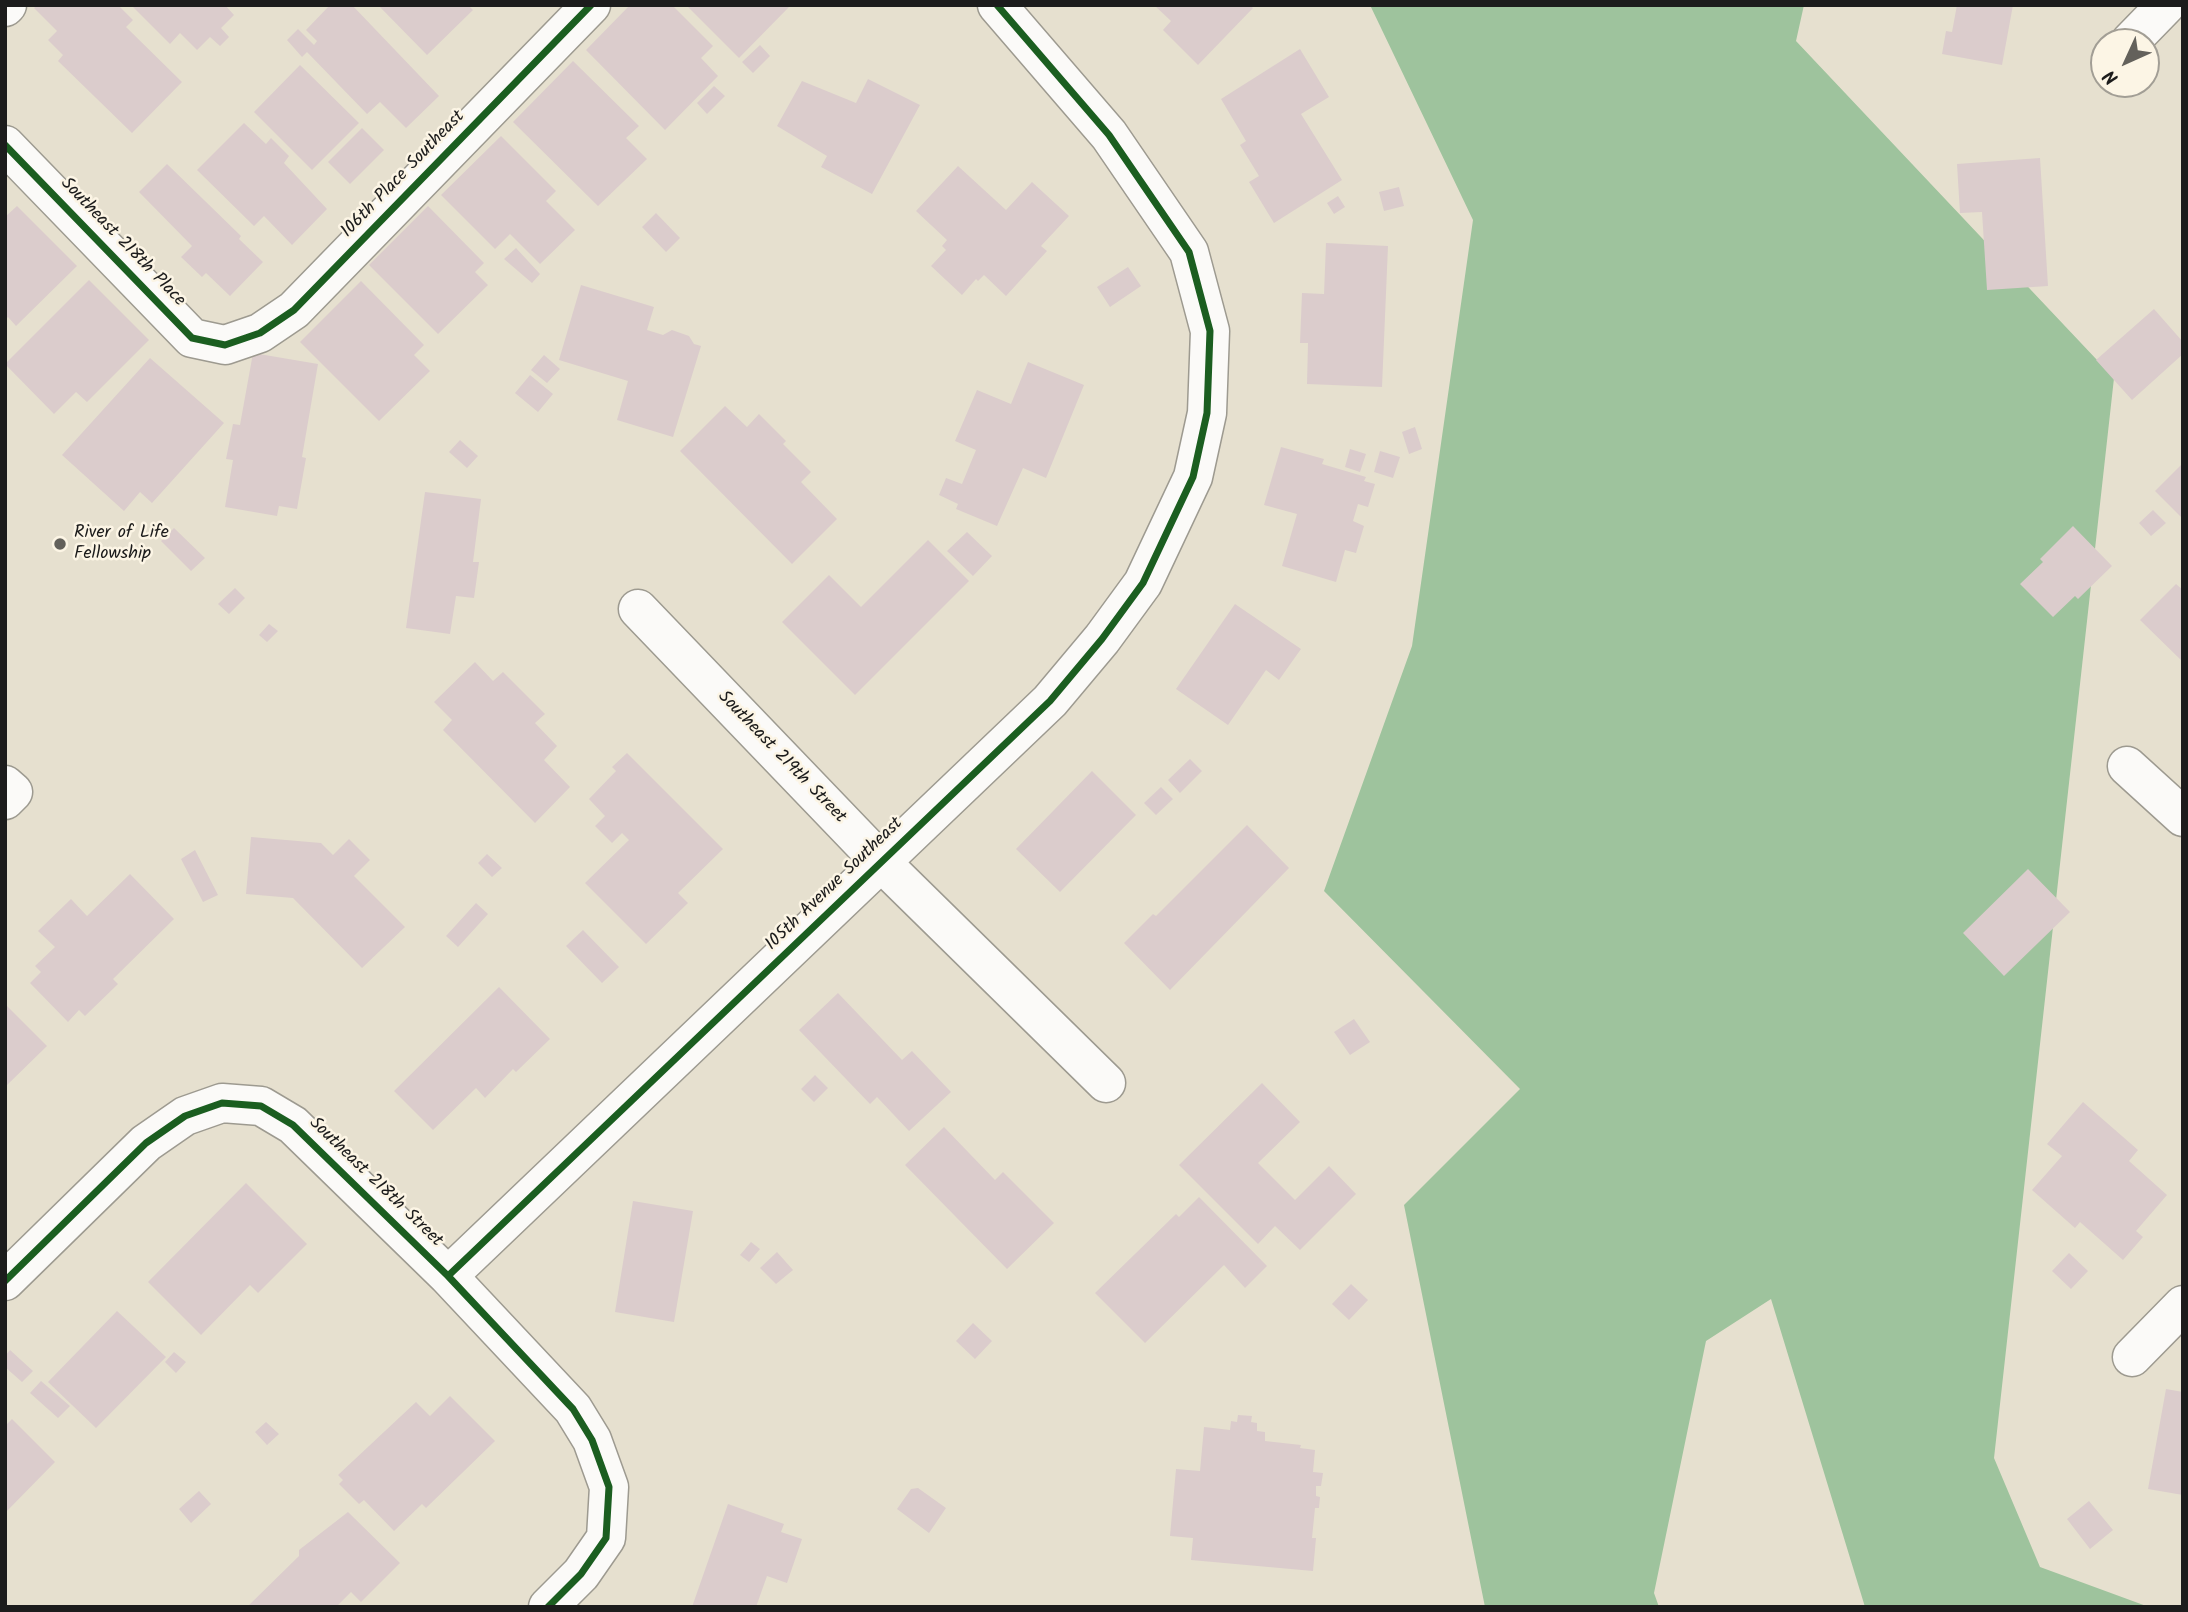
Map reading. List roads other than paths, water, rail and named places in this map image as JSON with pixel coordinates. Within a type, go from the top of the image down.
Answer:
[{"type":"street","name":"106th Place Southeast","points":[[225,345],[260,333],[294,310],[592,5]]},
{"type":"street","name":"105th Avenue Southeast","points":[[448,1276],[1050,701],[1102,639],[1143,583],[1193,477],[1207,413],[1210,331],[1189,253],[1109,135],[997,5]]},
{"type":"street","points":[[2144,28],[2166,5]]},
{"type":"street","name":"Southeast 218th Place","points":[[5,145],[192,338],[225,345]]},
{"type":"street","name":"Southeast 219th Street","points":[[638,610],[882,863],[1106,1083]]},
{"type":"street","points":[[2127,766],[2183,817]]},
{"type":"street","points":[[5,785],[13,792],[5,800]]},
{"type":"street","name":"Southeast 218th Street","points":[[5,1281],[146,1143],[185,1116],[222,1103],[261,1106],[293,1125],[448,1276],[573,1409],[592,1440],[609,1487],[606,1538],[581,1574],[548,1607]]},
{"type":"street","points":[[2132,1357],[2183,1305]]},
{"type":"place","name":"River of Life Fellowship","points":[[60,544]]}]
